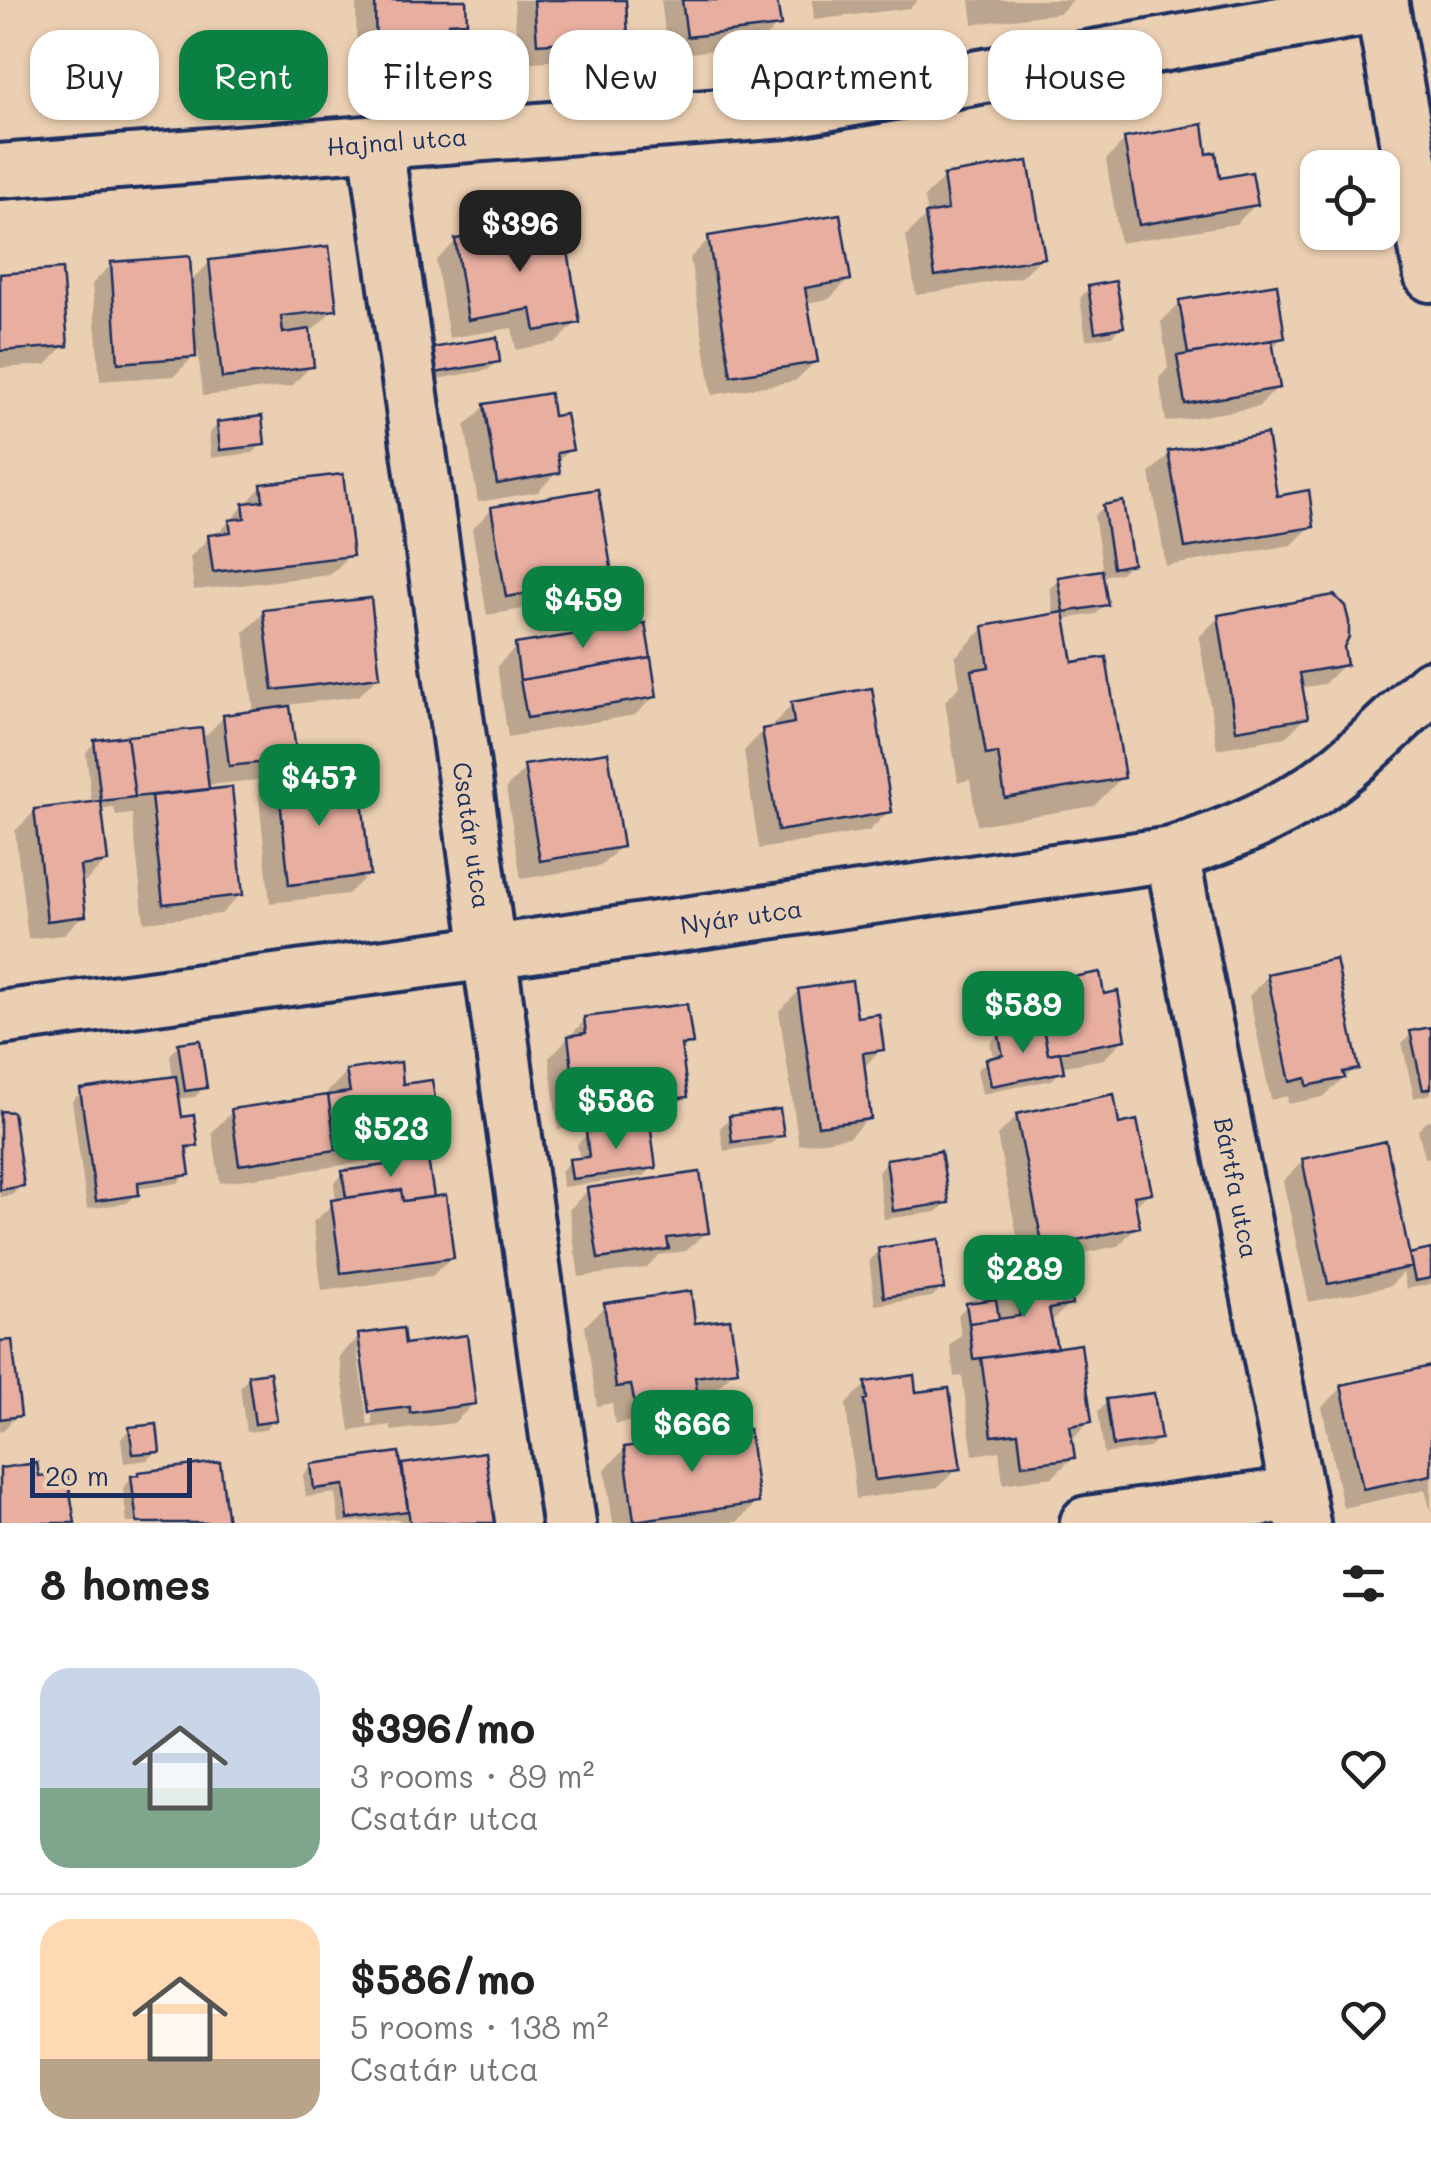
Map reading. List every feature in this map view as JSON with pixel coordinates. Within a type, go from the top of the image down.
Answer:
[{"type":"street","name":"Hajnal utca","points":[[0,171],[786,111],[1381,3]]},
{"type":"street","points":[[1381,3],[1431,275]]},
{"type":"street","name":"Csatár utca","points":[[376,144],[569,1523]]},
{"type":"street","name":"Nyár utca","points":[[0,1018],[1172,854],[1270,816],[1316,788],[1431,687]]},
{"type":"street","name":"Bártfa utca","points":[[1172,854],[1300,1509]]},
{"type":"street","points":[[1087,1523],[1300,1509]]},
{"type":"building","points":[[375,0],[466,0],[467,22],[449,23],[449,30],[375,30]]},
{"type":"building","points":[[534,0],[626,0],[628,30],[549,30],[549,43],[537,44]]},
{"type":"building","points":[[682,0],[777,0],[781,26],[713,30],[713,34],[693,36],[693,30],[686,30]]},
{"type":"building","points":[[1203,124],[1207,154],[1216,152],[1220,178],[1252,172],[1258,205],[1139,225],[1124,138]]},
{"type":"building","points":[[1028,161],[1045,258],[935,276],[925,214],[948,210],[943,175]]},
{"type":"building","points":[[840,214],[851,280],[805,288],[818,362],[731,376],[708,236]]},
{"type":"building","points":[[563,221],[580,323],[535,331],[531,309],[468,320],[455,239]]},
{"type":"building","points":[[329,246],[337,310],[281,316],[283,333],[310,329],[314,367],[222,378],[209,260]]},
{"type":"building","points":[[190,256],[196,357],[118,363],[111,262]]},
{"type":"building","points":[[62,269],[68,346],[0,351],[0,274]]},
{"type":"building","points":[[1116,281],[1124,327],[1095,332],[1088,286]]},
{"type":"building","points":[[1277,284],[1285,338],[1188,354],[1179,300]]},
{"type":"building","points":[[497,337],[500,362],[423,375],[420,350]]},
{"type":"building","points":[[1272,340],[1280,388],[1185,404],[1177,356]]},
{"type":"building","points":[[550,393],[553,416],[566,414],[573,450],[557,453],[560,473],[497,484],[484,404]]},
{"type":"building","points":[[262,416],[265,445],[220,450],[217,422]]},
{"type":"building","points":[[1267,434],[1277,496],[1309,490],[1314,527],[1185,548],[1168,451]]},
{"type":"building","points":[[343,474],[353,556],[213,572],[208,535],[231,532],[229,520],[245,518],[243,503],[263,501],[261,484]]},
{"type":"building","points":[[598,489],[613,579],[506,597],[491,507]]},
{"type":"building","points":[[1123,501],[1133,564],[1113,568],[1103,505]]},
{"type":"building","points":[[1102,570],[1108,605],[1064,612],[1058,577]]},
{"type":"building","points":[[1334,595],[1345,606],[1349,622],[1344,647],[1347,665],[1300,673],[1308,718],[1236,730],[1218,615]]},
{"type":"building","points":[[371,598],[380,677],[273,690],[263,610]]},
{"type":"building","points":[[1064,612],[1073,662],[1106,657],[1125,778],[1005,798],[998,753],[986,755],[972,670],[989,667],[983,626]]},
{"type":"building","points":[[645,623],[651,658],[520,680],[515,644]]},
{"type":"building","points":[[651,658],[657,697],[527,718],[520,680]]},
{"type":"building","points":[[872,688],[892,812],[778,831],[762,729],[794,723],[791,702]]},
{"type":"building","points":[[290,706],[297,759],[229,766],[223,715]]},
{"type":"building","points":[[202,728],[209,789],[135,797],[127,736]]},
{"type":"building","points":[[127,736],[135,797],[101,801],[94,740]]},
{"type":"building","points":[[608,752],[623,847],[540,861],[524,765]]},
{"type":"building","points":[[314,757],[319,804],[362,799],[370,875],[289,885],[276,761]]},
{"type":"building","points":[[232,787],[243,895],[163,904],[151,796]]},
{"type":"building","points":[[101,801],[108,862],[80,866],[86,916],[47,921],[34,809]]},
{"type":"building","points":[[1336,959],[1359,1069],[1343,1072],[1345,1078],[1307,1086],[1306,1078],[1290,1082],[1267,974]]},
{"type":"building","points":[[1100,972],[1104,994],[1118,991],[1126,1040],[1048,1054],[1035,984]]},
{"type":"building","points":[[852,981],[857,1017],[879,1014],[884,1050],[863,1053],[871,1119],[818,1126],[798,989]]},
{"type":"building","points":[[687,1004],[693,1044],[681,1045],[688,1097],[577,1111],[568,1036],[586,1033],[584,1017]]},
{"type":"building","points":[[1042,1023],[1048,1054],[1060,1052],[1064,1072],[991,1086],[986,1059],[1003,1055],[998,1031]]},
{"type":"building","points":[[1431,1027],[1431,1088],[1423,1090],[1410,1031]]},
{"type":"building","points":[[200,1040],[207,1088],[185,1091],[178,1043]]},
{"type":"building","points":[[401,1062],[403,1084],[432,1080],[441,1135],[336,1150],[328,1095],[350,1092],[346,1070]]},
{"type":"building","points":[[176,1076],[182,1117],[194,1115],[198,1146],[186,1147],[190,1175],[138,1182],[139,1195],[96,1201],[80,1089]]},
{"type":"building","points":[[1114,1094],[1119,1124],[1137,1120],[1152,1193],[1134,1196],[1140,1227],[1043,1247],[1016,1114]]},
{"type":"building","points":[[328,1095],[336,1150],[239,1165],[231,1109]]},
{"type":"building","points":[[780,1109],[784,1136],[732,1142],[729,1116]]},
{"type":"building","points":[[0,1111],[13,1112],[24,1186],[0,1190]]},
{"type":"building","points":[[650,1123],[656,1168],[572,1179],[569,1159],[589,1157],[586,1132]]},
{"type":"building","points":[[1386,1141],[1412,1267],[1328,1284],[1302,1159]]},
{"type":"building","points":[[941,1151],[949,1203],[893,1211],[886,1159]]},
{"type":"building","points":[[428,1159],[434,1197],[403,1201],[401,1190],[346,1198],[342,1171]]},
{"type":"building","points":[[700,1172],[709,1233],[667,1238],[669,1249],[598,1259],[587,1188]]},
{"type":"building","points":[[401,1190],[403,1201],[446,1195],[454,1258],[341,1273],[331,1200]]},
{"type":"building","points":[[939,1239],[944,1289],[884,1297],[878,1248]]},
{"type":"building","points":[[1431,1249],[1431,1278],[1415,1281],[1409,1254]]},
{"type":"building","points":[[1066,1272],[1072,1305],[1049,1309],[1057,1348],[973,1359],[969,1323],[1020,1316],[1014,1282]]},
{"type":"building","points":[[691,1291],[695,1323],[730,1319],[738,1371],[695,1377],[698,1396],[635,1405],[631,1385],[616,1387],[604,1303]]},
{"type":"building","points":[[996,1299],[999,1319],[969,1323],[966,1303]]},
{"type":"building","points":[[403,1328],[405,1344],[467,1335],[476,1404],[410,1413],[410,1407],[369,1412],[358,1334]]},
{"type":"building","points":[[12,1340],[21,1416],[0,1419],[0,1341]]},
{"type":"building","points":[[1081,1344],[1092,1422],[1070,1426],[1075,1458],[1022,1465],[1018,1433],[992,1436],[981,1358]]},
{"type":"building","points":[[1431,1366],[1431,1475],[1363,1489],[1341,1385]]},
{"type":"building","points":[[270,1372],[277,1421],[255,1424],[248,1375]]},
{"type":"building","points":[[914,1375],[916,1392],[949,1388],[961,1469],[875,1480],[865,1382]]},
{"type":"building","points":[[1154,1393],[1161,1439],[1113,1446],[1106,1399]]},
{"type":"building","points":[[157,1424],[160,1452],[133,1454],[129,1427]]},
{"type":"building","points":[[749,1429],[759,1503],[634,1521],[624,1447]]},
{"type":"building","points":[[399,1452],[408,1511],[348,1519],[344,1485],[314,1489],[311,1464]]},
{"type":"building","points":[[485,1452],[495,1523],[410,1523],[402,1464]]},
{"type":"building","points":[[220,1462],[228,1523],[137,1523],[131,1476]]},
{"type":"building","points":[[37,1463],[39,1476],[67,1473],[75,1523],[0,1523],[0,1468]]}]
